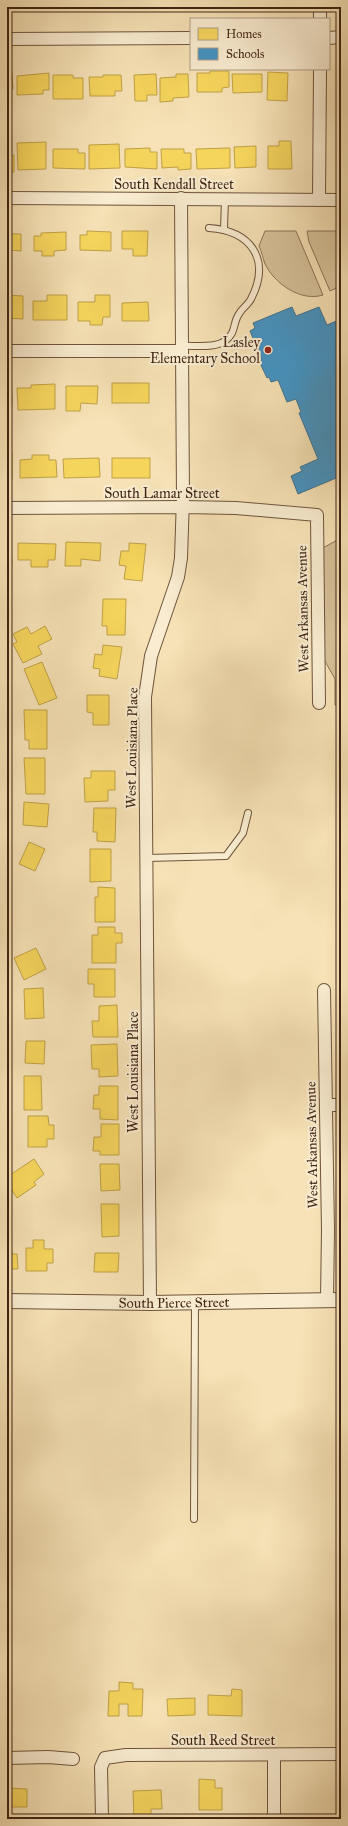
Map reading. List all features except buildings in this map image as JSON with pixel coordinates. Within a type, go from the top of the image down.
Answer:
[{"type":"street","points":[[320,7],[320,18]]},
{"type":"street","points":[[7,39],[190,38]]},
{"type":"street","points":[[330,38],[341,38]]},
{"type":"street","points":[[319,200],[320,70]]},
{"type":"street","name":"South Kendall Street","points":[[7,198],[341,200]]},
{"type":"street","name":"West Louisiana Place","points":[[150,1303],[145,697],[151,656],[178,577],[181,558],[183,507],[181,198]]},
{"type":"street","points":[[7,351],[182,349]]},
{"type":"street","name":"South Lamar Street","points":[[7,508],[236,508],[317,515]]},
{"type":"street","name":"West Arkansas Avenue","points":[[317,515],[319,703]]},
{"type":"street","name":"West Arkansas Avenue","points":[[324,990],[334,1300]]},
{"type":"street","points":[[327,1105],[341,1105]]},
{"type":"street","name":"South Pierce Street","points":[[7,1301],[150,1303],[334,1300]]},
{"type":"street","name":"South Reed Street","points":[[102,1819],[101,1766],[106,1758],[126,1755],[341,1754]]},
{"type":"street","points":[[274,1755],[274,1819]]},
{"type":"street","points":[[7,1758],[48,1757],[73,1759]]},
{"type":"lane","points":[[224,229],[225,199]]},
{"type":"lane","points":[[182,349],[226,341],[234,332],[238,315],[250,300],[259,272],[257,258],[251,245],[240,236],[224,229],[209,228]]},
{"type":"lane","points":[[147,858],[226,856],[243,834],[248,813]]},
{"type":"lane","points":[[194,1519],[195,1302]]},
{"type":"shaded area","points":[[265,231],[296,231],[323,295],[306,296],[298,294],[290,290],[275,278],[265,264],[259,246]]},
{"type":"shaded area","points":[[307,231],[341,231],[341,286],[330,291],[309,242]]},
{"type":"shaded area","points":[[341,538],[341,705],[335,705],[335,679],[322,656],[321,549]]},
{"type":"place","name":"Lasley Elementary School","points":[[268,350]]}]
